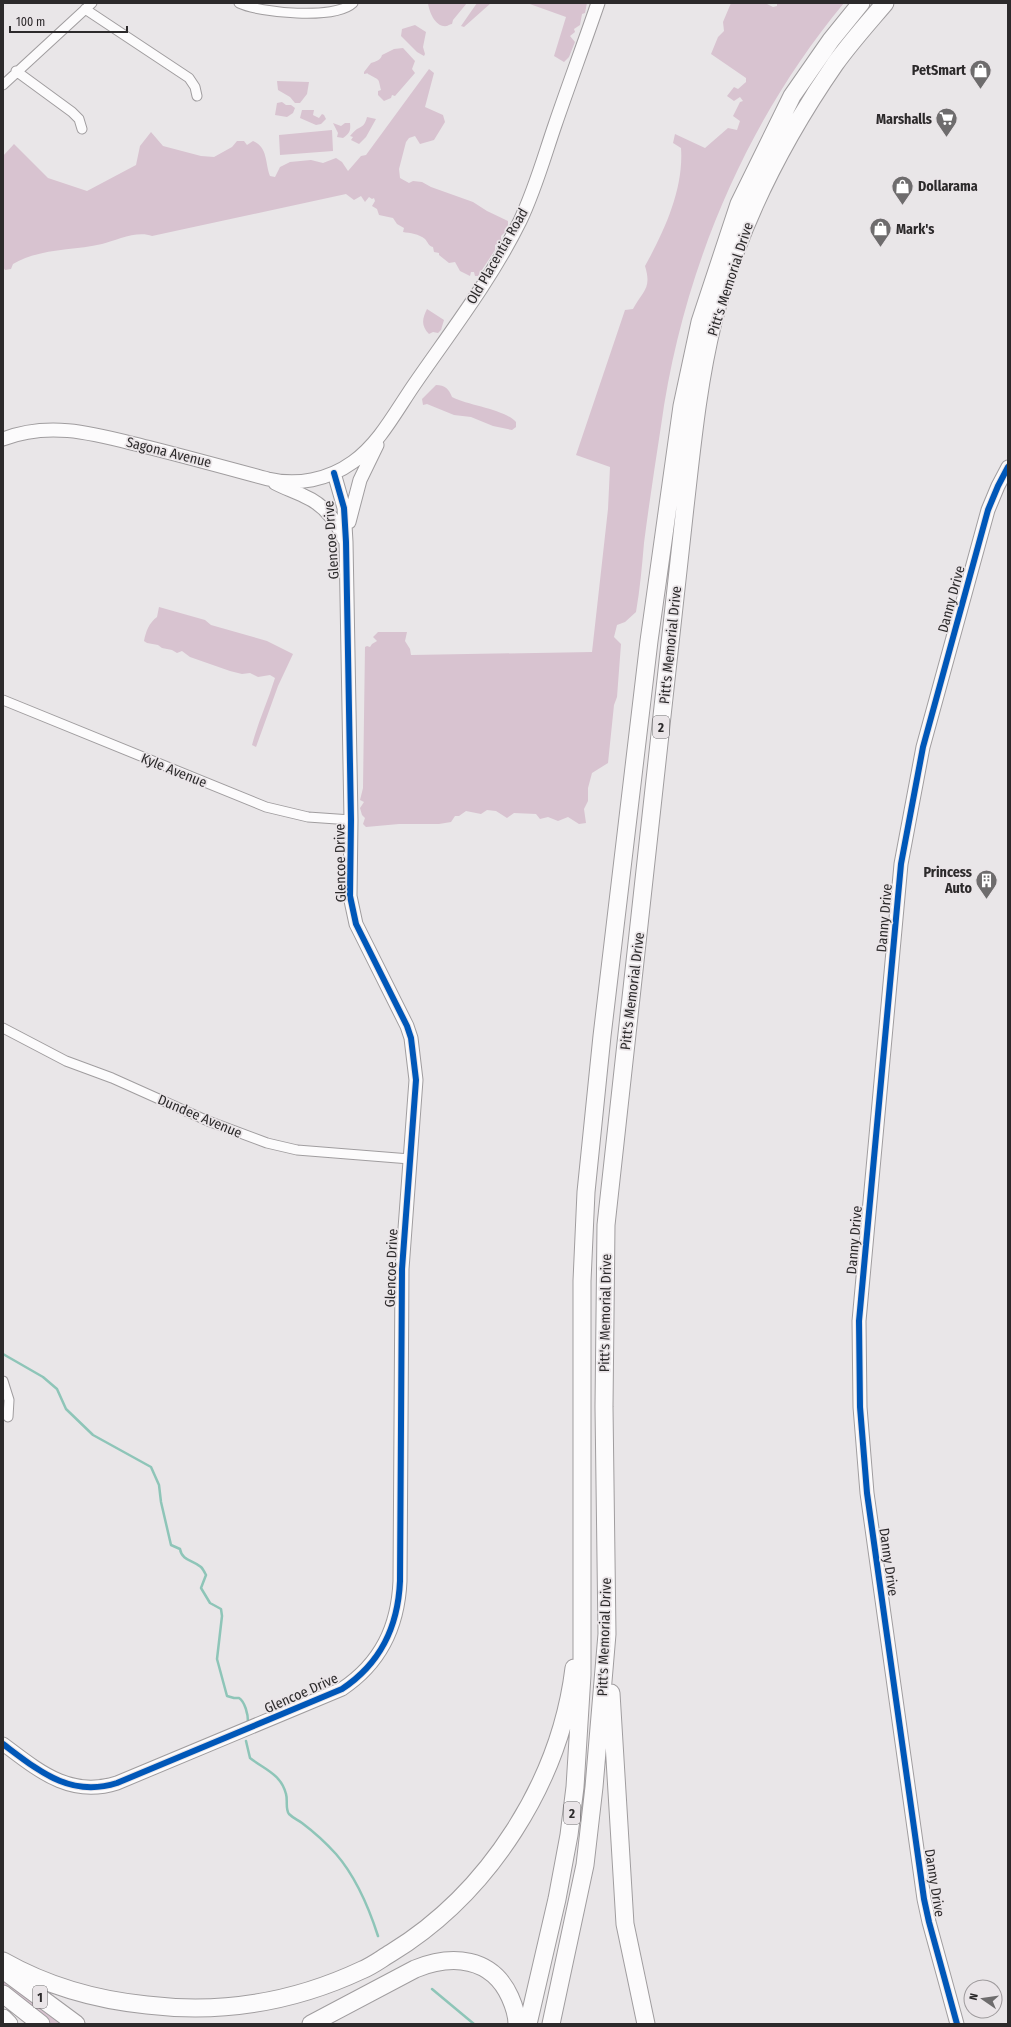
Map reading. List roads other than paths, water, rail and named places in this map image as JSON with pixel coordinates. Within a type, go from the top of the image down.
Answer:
[{"type":"highway","name":"Pitt's Memorial Drive","points":[[528,2024],[557,1899],[570,1828],[579,1739],[582,1675],[582,1281],[586,1192],[603,1021],[645,672],[682,406],[700,322],[738,204],[792,96],[830,40],[861,3]]},
{"type":"highway","name":"Pitt's Memorial Drive","points":[[552,2024],[585,1865],[594,1787],[607,1634],[604,1407],[606,1225],[684,507],[698,401],[713,323],[730,268],[751,215],[784,146],[808,105],[836,63],[885,3]]},
{"type":"highway","points":[[3,1961],[60,1987],[115,2002],[181,2009],[240,2006],[304,1993],[363,1970],[416,1937],[463,1895],[504,1845],[535,1794],[558,1739],[572,1678],[582,1598]]},
{"type":"highway","points":[[607,1634],[625,1924],[646,2024]]},
{"type":"highway","points":[[311,2024],[415,1969],[430,1963],[458,1960],[471,1962],[484,1968],[496,1977],[506,1988],[512,2001],[517,2024]]},
{"type":"highway","name":"1","points":[[3,1970],[76,2024]]},
{"type":"highway","name":"1","points":[[3,1994],[41,2024]]},
{"type":"highway","points":[[3,2018],[9,2024]]},
{"type":"street","points":[[239,3],[264,11],[310,12],[332,12],[353,3]]},
{"type":"street","name":"Old Placentia Road","points":[[334,473],[363,454],[383,430],[472,300],[520,221],[540,173],[598,3]]},
{"type":"street","points":[[3,85],[16,71],[89,6],[189,78],[195,87],[197,96]]},
{"type":"street","points":[[16,71],[72,112],[79,119],[82,130]]},
{"type":"street","name":"Sagona Avenue","points":[[3,439],[14,435],[40,430],[66,429],[232,468],[270,479],[302,481],[322,478],[334,473]]},
{"type":"street","points":[[346,542],[356,493],[383,430]]},
{"type":"street","name":"Danny Drive","points":[[957,2024],[924,1899],[867,1493],[860,1406],[859,1321],[901,864],[923,748],[988,510],[1008,467]]},
{"type":"street","name":"Glencoe Drive","points":[[3,1744],[36,1769],[58,1781],[83,1788],[106,1787],[159,1767],[336,1692],[362,1674],[378,1656],[394,1624],[399,1597],[402,1269],[416,1080],[411,1038],[407,1026],[359,930],[353,911],[349,874],[351,820],[346,542],[344,508],[334,473]]},
{"type":"street","points":[[270,479],[286,489],[308,498],[322,507],[337,524],[346,542]]},
{"type":"street","name":"Kyle Avenue","points":[[3,700],[266,807],[308,817],[351,820]]},
{"type":"street","name":"Dundee Avenue","points":[[3,1028],[66,1061],[112,1078],[208,1121],[267,1143],[297,1150],[410,1159]]},
{"type":"street","points":[[3,1381],[9,1400],[8,1417]]},
{"type":"waterway","points":[[3,1354],[43,1377],[57,1389],[66,1409],[93,1435],[151,1467],[159,1485],[161,1502],[171,1545],[180,1549],[185,1558],[202,1568],[206,1575],[201,1588],[210,1603],[221,1609],[222,1616],[217,1659],[227,1696],[239,1698],[243,1702],[246,1708],[248,1722]]},
{"type":"waterway","points":[[246,1741],[250,1758],[276,1777],[284,1787],[287,1796],[287,1810],[289,1814],[306,1826],[324,1842],[336,1854],[350,1873],[366,1904],[378,1936]]},
{"type":"waterway","points":[[432,1989],[474,2024]]},
{"type":"place","name":"PetSmart","points":[[981,90]]},
{"type":"place","name":"Marshalls","points":[[947,138]]},
{"type":"place","name":"Dollarama","points":[[902,206]]},
{"type":"place","name":"Mark's","points":[[880,248]]},
{"type":"place","name":"Princess Auto","points":[[987,900]]}]
